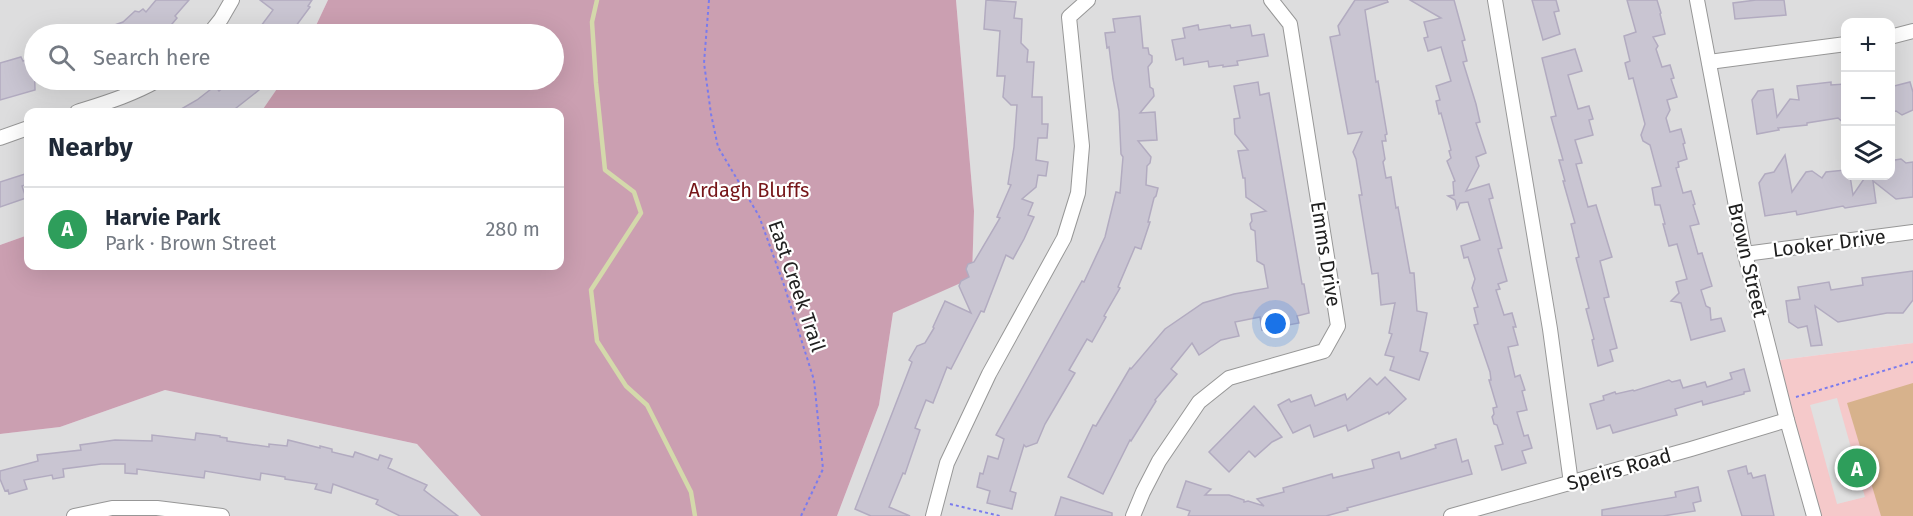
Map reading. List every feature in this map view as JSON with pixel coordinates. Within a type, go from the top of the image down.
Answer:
[{"type":"street","points":[[217,24],[232,0]]},
{"type":"street","points":[[933,516],[947,463],[989,374],[1064,237],[1078,193],[1082,146],[1069,17],[1088,0]]},
{"type":"street","name":"Emms Drive","points":[[1133,516],[1160,461],[1199,402],[1229,378],[1324,351],[1338,326],[1290,24],[1270,0]]},
{"type":"street","points":[[1495,0],[1550,329],[1571,483]]},
{"type":"street","name":"Brown Street","points":[[1697,0],[1745,254],[1814,516]]},
{"type":"street","points":[[1895,36],[1913,31]]},
{"type":"street","points":[[1709,62],[1841,45]]},
{"type":"street","points":[[90,108],[139,90]]},
{"type":"street","points":[[0,138],[24,129]]},
{"type":"street","name":"Looker Drive","points":[[1745,254],[1913,232]]},
{"type":"street","name":"Speirs Road","points":[[1451,516],[1787,420]]},
{"type":"street","points":[[74,516],[112,508],[157,507],[222,516]]},
{"type":"path","name":"East Creek Trail","points":[[709,0],[704,63],[718,147],[759,216],[814,380],[823,469],[801,516]]},
{"type":"path","points":[[1782,401],[1913,362]]},
{"type":"path","points":[[947,503],[1000,516]]},
{"type":"shaded area","points":[[0,0],[328,0],[317,24],[24,24],[24,90],[276,90],[264,108],[24,108],[24,236],[0,245]]},
{"type":"shaded area","points":[[956,0],[1913,0],[1913,343],[1773,361],[1814,516],[837,516],[879,405],[893,313],[972,277],[974,211]]},
{"type":"shaded area","points":[[1913,343],[1913,516],[1814,516],[1772,361]]},
{"type":"shaded area","points":[[1913,383],[1913,516],[1881,516],[1847,403]]},
{"type":"shaded area","points":[[165,390],[417,444],[481,516],[0,516],[0,434],[60,427]]},
{"type":"shaded area","points":[[1837,398],[1865,497],[1837,504],[1810,405]]},
{"type":"green space","name":"Ardagh Bluffs","points":[[328,0],[956,0],[974,211],[972,278],[893,313],[879,405],[837,516],[481,516],[417,444],[165,390],[60,427],[0,434],[0,245],[24,236],[24,270],[564,270],[564,108],[264,108],[276,90],[564,90],[564,24],[317,24]]},
{"type":"building","points":[[156,0],[189,0],[175,16],[177,18],[172,24],[117,24],[135,11],[139,12],[143,9],[146,12]]},
{"type":"building","points":[[260,0],[312,0],[308,6],[310,7],[297,24],[262,24],[273,10]]},
{"type":"building","points":[[986,0],[1016,2],[1014,18],[1022,19],[1021,43],[1028,50],[1027,62],[1034,62],[1032,97],[1042,97],[1042,124],[1048,124],[1047,138],[1038,138],[1036,160],[1048,162],[1046,176],[1038,175],[1036,187],[1022,199],[1033,203],[1028,215],[1034,217],[1024,239],[1013,259],[1006,255],[984,312],[981,311],[951,369],[947,367],[933,403],[926,400],[915,428],[920,430],[905,474],[903,473],[889,507],[910,516],[871,516],[855,509],[912,362],[909,360],[917,346],[925,343],[945,301],[971,313],[959,286],[961,281],[969,277],[966,269],[968,264],[974,262],[1000,218],[997,217],[1011,185],[1008,184],[1017,105],[1011,105],[1003,97],[1005,76],[997,76],[1000,31],[984,29]]},
{"type":"building","points":[[1355,0],[1387,0],[1388,2],[1365,10],[1387,134],[1385,135],[1386,141],[1382,141],[1386,178],[1391,177],[1410,273],[1414,273],[1417,311],[1427,313],[1420,351],[1428,353],[1419,380],[1390,370],[1394,357],[1385,355],[1392,334],[1389,333],[1395,303],[1381,305],[1378,273],[1372,274],[1359,195],[1362,195],[1353,152],[1362,132],[1348,134],[1330,37],[1340,35],[1338,26]]},
{"type":"building","points":[[1410,0],[1454,0],[1465,40],[1462,41],[1467,61],[1463,62],[1480,122],[1476,123],[1486,153],[1476,157],[1479,166],[1466,191],[1489,184],[1493,198],[1489,199],[1502,248],[1498,249],[1507,281],[1498,284],[1500,289],[1496,290],[1504,315],[1512,313],[1516,327],[1513,327],[1518,345],[1508,347],[1515,377],[1520,375],[1525,390],[1522,391],[1527,410],[1517,412],[1524,436],[1528,435],[1532,448],[1522,451],[1526,463],[1502,470],[1495,446],[1503,444],[1492,417],[1493,408],[1497,407],[1489,380],[1491,380],[1490,372],[1474,325],[1478,324],[1474,308],[1478,307],[1472,288],[1475,279],[1468,257],[1464,258],[1461,246],[1480,240],[1468,202],[1460,203],[1457,209],[1455,200],[1448,196],[1454,195],[1453,182],[1455,181],[1447,161],[1451,158],[1449,151],[1451,150],[1441,113],[1439,114],[1436,101],[1440,100],[1436,86],[1451,81],[1441,47],[1428,51],[1424,38],[1428,37],[1424,22],[1441,18]]},
{"type":"building","points":[[1532,0],[1556,0],[1559,11],[1554,12],[1560,34],[1543,40]]},
{"type":"building","points":[[1627,0],[1657,0],[1661,13],[1665,34],[1653,37],[1658,46],[1656,49],[1662,67],[1670,65],[1674,78],[1671,79],[1677,97],[1667,100],[1670,110],[1666,118],[1670,132],[1681,129],[1687,159],[1678,162],[1679,167],[1676,168],[1683,193],[1691,191],[1695,204],[1693,205],[1699,224],[1690,226],[1698,254],[1702,253],[1712,286],[1701,290],[1706,306],[1710,308],[1711,320],[1721,318],[1725,331],[1691,340],[1681,303],[1671,301],[1679,293],[1676,282],[1687,279],[1677,244],[1669,246],[1660,205],[1655,205],[1652,188],[1661,186],[1650,145],[1643,141],[1641,135],[1645,124],[1633,78],[1629,79],[1625,63],[1630,61],[1624,36],[1636,32]]},
{"type":"building","points":[[1784,0],[1786,15],[1735,19],[1733,3]]},
{"type":"building","points":[[1140,16],[1143,48],[1148,48],[1152,56],[1152,62],[1148,67],[1150,87],[1153,89],[1154,96],[1140,113],[1155,112],[1157,140],[1138,141],[1151,157],[1147,166],[1146,185],[1158,188],[1148,222],[1150,222],[1141,249],[1135,247],[1118,287],[1120,288],[1104,316],[1106,317],[1092,342],[1087,339],[1069,370],[1075,373],[1045,424],[1037,443],[1026,447],[1024,445],[1010,491],[1016,493],[1012,509],[987,503],[990,491],[977,487],[980,473],[983,474],[988,456],[998,459],[1004,439],[996,435],[1082,281],[1084,282],[1105,237],[1116,192],[1120,193],[1123,157],[1119,111],[1105,33],[1115,32],[1113,19]]},
{"type":"building","points":[[1198,25],[1199,30],[1230,25],[1231,28],[1250,25],[1252,36],[1264,34],[1268,56],[1237,61],[1238,65],[1223,67],[1223,65],[1209,67],[1208,61],[1184,65],[1183,58],[1176,60],[1172,40],[1185,38],[1183,28]]},
{"type":"building","points":[[1575,49],[1582,71],[1568,75],[1578,109],[1589,106],[1593,119],[1589,120],[1593,135],[1575,140],[1582,163],[1576,164],[1588,207],[1596,205],[1612,257],[1600,261],[1609,297],[1604,298],[1617,348],[1610,350],[1613,361],[1598,366],[1586,309],[1589,308],[1576,258],[1579,257],[1571,224],[1575,223],[1563,181],[1565,181],[1559,160],[1563,160],[1551,117],[1556,116],[1542,58]]},
{"type":"building","points":[[21,57],[24,61],[24,90],[35,90],[0,100],[0,63]]},
{"type":"building","points":[[1258,82],[1260,95],[1269,93],[1309,313],[1297,316],[1299,323],[1262,330],[1260,317],[1235,322],[1239,336],[1221,340],[1199,355],[1192,343],[1171,369],[1177,374],[1155,400],[1130,440],[1103,494],[1068,477],[1093,425],[1096,426],[1130,368],[1165,329],[1203,303],[1268,288],[1264,265],[1257,261],[1255,231],[1251,229],[1250,224],[1251,214],[1266,211],[1246,197],[1245,178],[1243,178],[1238,151],[1248,150],[1235,134],[1234,119],[1240,118],[1234,86]]},
{"type":"building","points":[[1831,82],[1831,85],[1841,84],[1841,121],[1838,118],[1807,123],[1807,125],[1778,128],[1779,130],[1757,134],[1752,100],[1758,91],[1773,89],[1777,117],[1790,99],[1799,100],[1797,86]]},
{"type":"building","points":[[1910,82],[1913,92],[1913,110],[1902,115],[1895,111],[1895,86]]},
{"type":"building","points":[[210,90],[259,90],[236,108],[183,108]]},
{"type":"building","points":[[1785,155],[1792,192],[1806,172],[1812,171],[1822,178],[1826,172],[1841,170],[1841,180],[1851,180],[1853,195],[1863,180],[1895,180],[1895,160],[1901,159],[1906,163],[1913,162],[1913,197],[1896,199],[1873,181],[1876,203],[1845,208],[1843,206],[1797,215],[1796,211],[1765,216],[1759,183],[1765,174],[1774,172]]},
{"type":"building","points":[[24,174],[24,185],[22,186],[24,199],[0,207],[0,182]]},
{"type":"building","points":[[1913,271],[1913,300],[1903,313],[1887,313],[1838,322],[1815,306],[1822,345],[1811,346],[1807,326],[1798,328],[1789,322],[1786,301],[1800,299],[1798,287],[1829,282],[1831,290],[1863,285],[1862,278]]},
{"type":"building","points":[[1744,369],[1750,391],[1744,394],[1703,405],[1702,401],[1675,409],[1677,415],[1613,433],[1610,425],[1597,429],[1590,404],[1604,400],[1603,396],[1615,392],[1616,394],[1634,391],[1669,380],[1672,382],[1680,380],[1683,388],[1705,382],[1707,387],[1732,379],[1730,373]]},
{"type":"building","points":[[1385,377],[1406,399],[1389,414],[1388,412],[1348,431],[1346,425],[1314,437],[1310,425],[1293,433],[1278,405],[1289,399],[1291,402],[1311,395],[1315,406],[1345,394],[1347,400],[1370,378],[1377,385]]},
{"type":"building","points":[[1254,406],[1282,437],[1272,442],[1255,457],[1249,451],[1229,472],[1209,452]]},
{"type":"building","points":[[196,433],[220,436],[227,438],[227,441],[269,447],[269,444],[287,446],[288,440],[332,449],[332,452],[353,457],[355,452],[378,460],[380,455],[392,459],[388,468],[427,485],[424,490],[458,516],[400,516],[376,504],[378,500],[333,484],[331,493],[315,489],[317,484],[261,473],[260,480],[205,471],[204,478],[137,469],[137,474],[125,473],[125,464],[101,464],[63,469],[64,477],[53,479],[52,475],[24,480],[27,489],[9,494],[8,490],[5,491],[0,479],[0,471],[38,461],[37,455],[81,450],[80,445],[115,440],[152,441],[152,435],[195,440]]},
{"type":"building","points":[[1456,439],[1462,462],[1468,460],[1472,474],[1347,508],[1348,510],[1326,516],[1188,516],[1190,511],[1177,507],[1186,481],[1211,489],[1205,495],[1229,495],[1244,500],[1244,502],[1264,506],[1257,499],[1284,492],[1283,488],[1332,474],[1333,478],[1374,468],[1372,460],[1399,452],[1401,459]]},
{"type":"building","points":[[1746,466],[1748,474],[1751,473],[1753,478],[1765,475],[1774,516],[1742,516],[1728,471]]},
{"type":"building","points":[[1698,487],[1701,501],[1693,503],[1695,511],[1663,516],[1602,516],[1602,510],[1676,497],[1675,492]]},
{"type":"building","points":[[1061,497],[1112,513],[1112,516],[1055,516]]},
{"type":"waterway","points":[[597,0],[592,22],[605,170],[634,192],[641,213],[591,290],[597,341],[626,386],[647,405],[691,492],[695,516]]},
{"type":"place","name":"Harvie Park","points":[[1857,468]]}]
